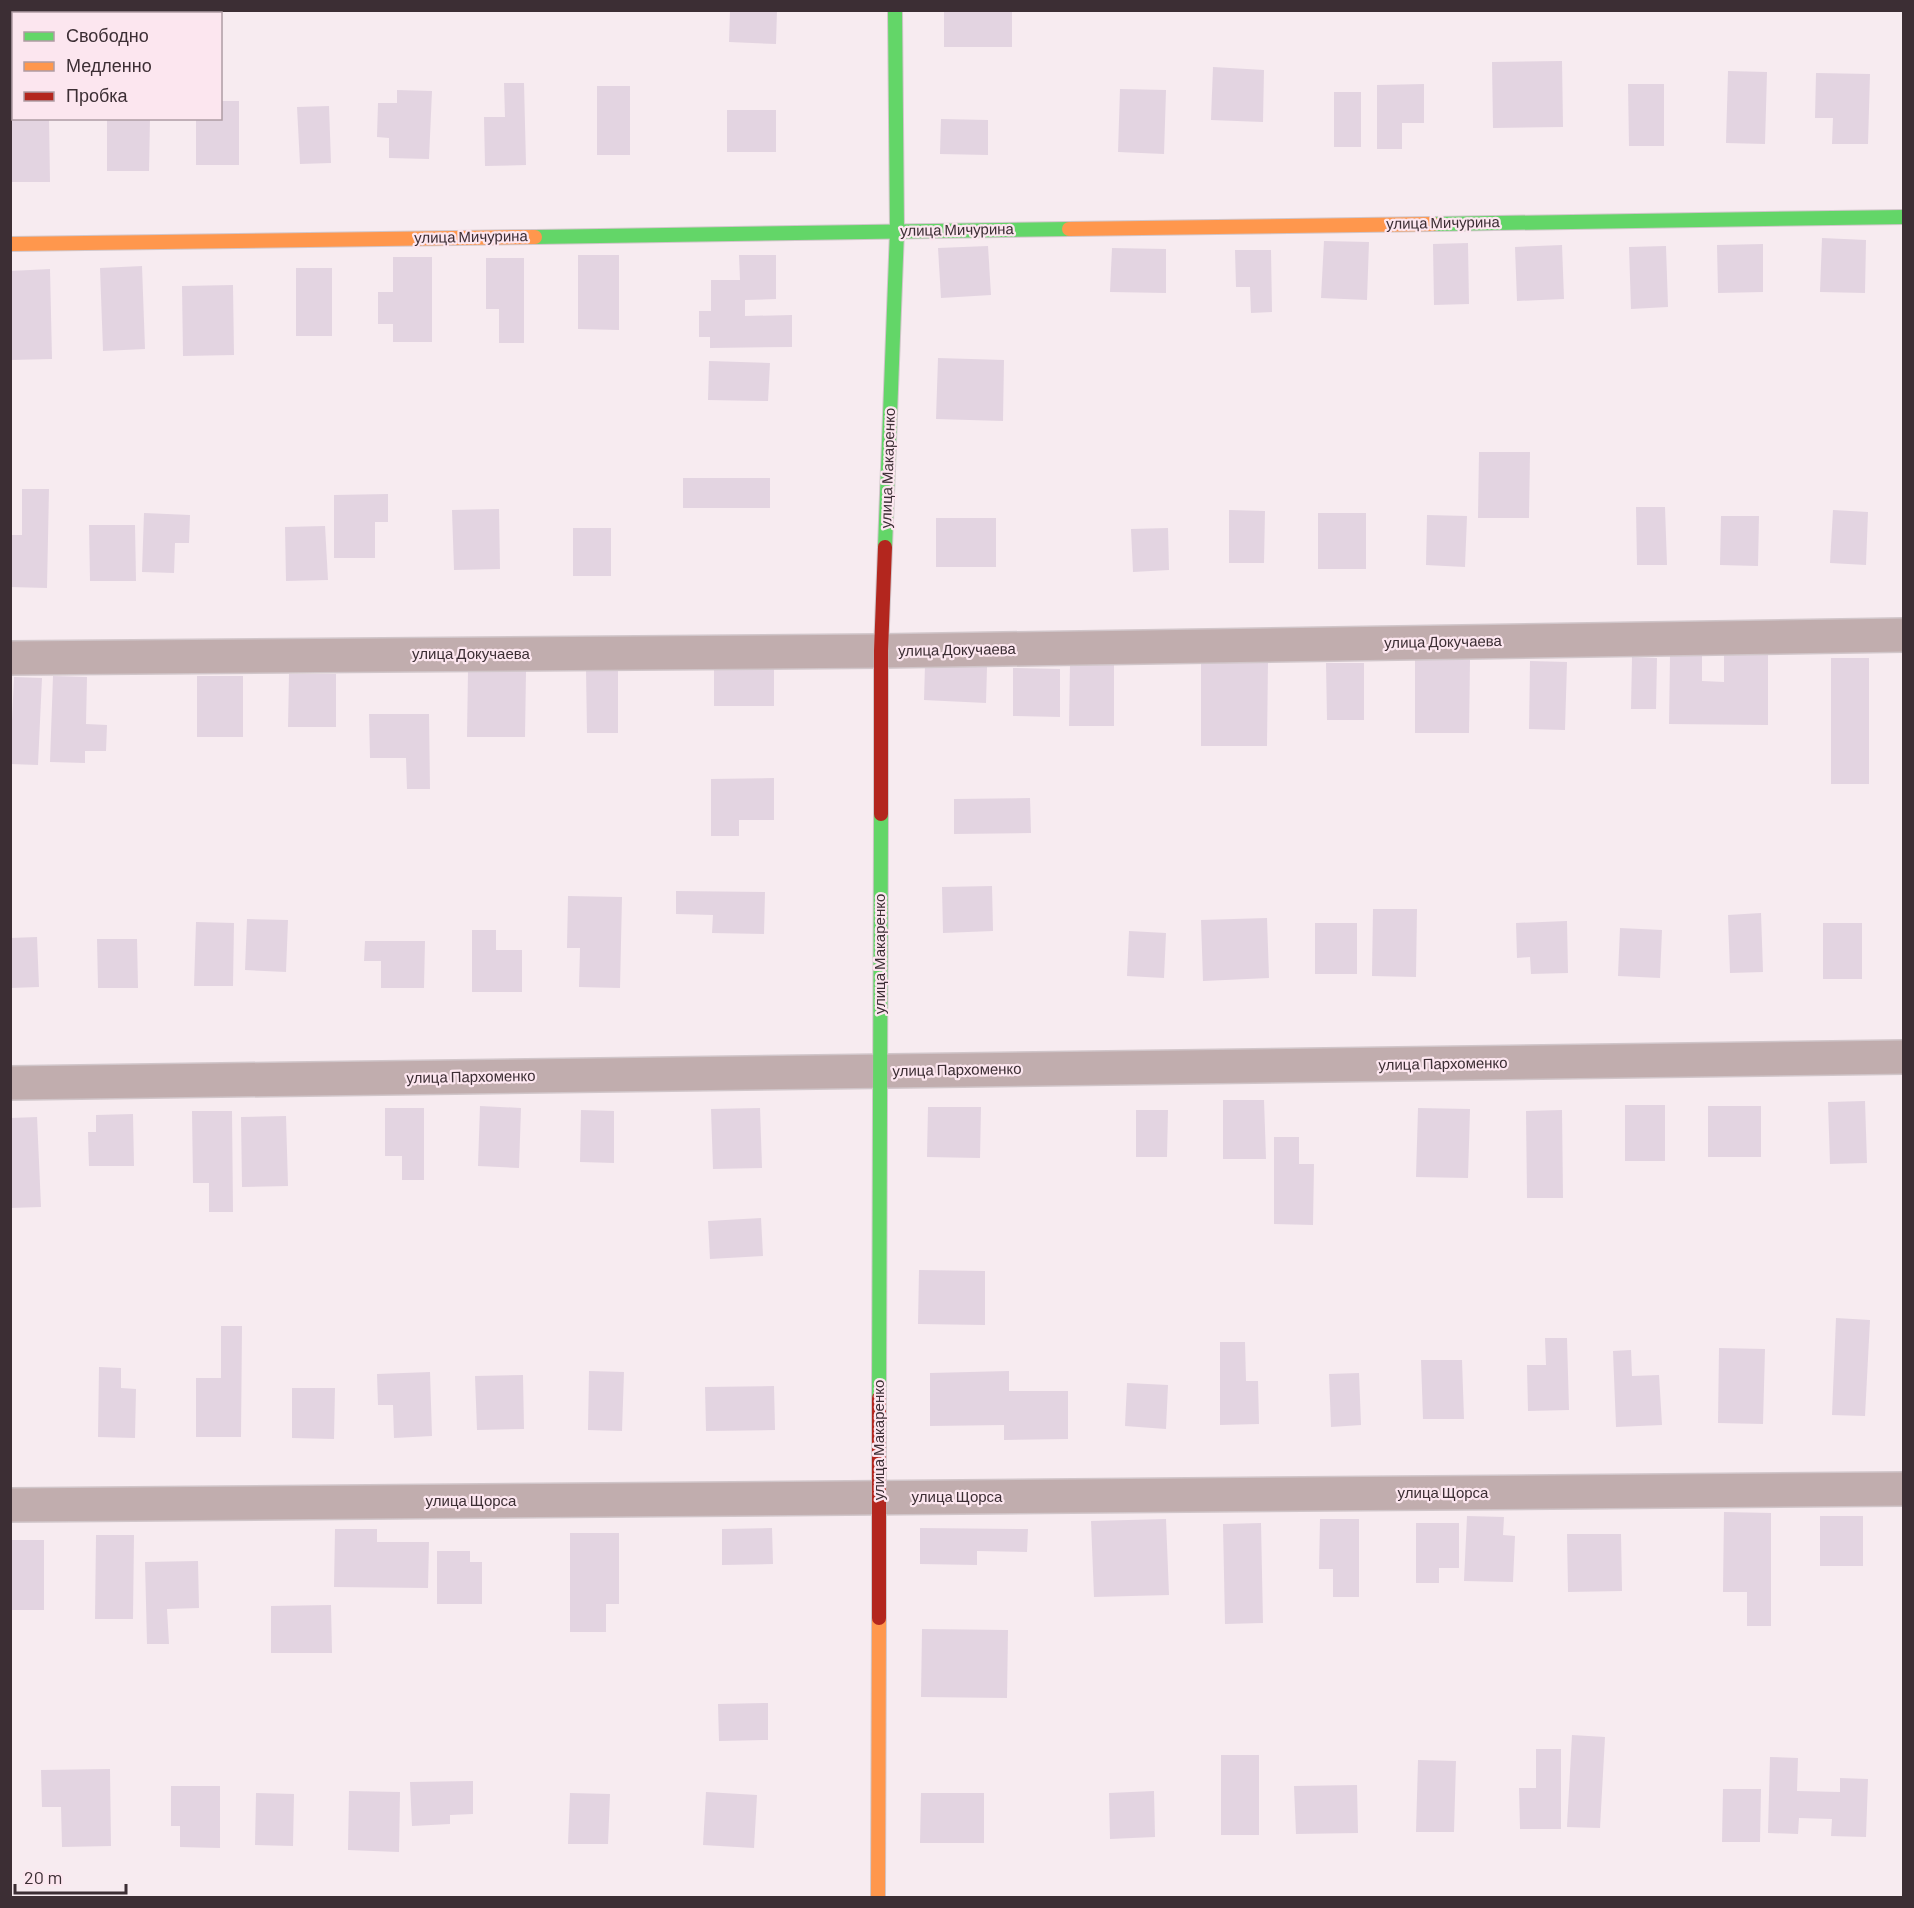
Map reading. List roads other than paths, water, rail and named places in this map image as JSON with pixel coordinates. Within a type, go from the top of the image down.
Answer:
[{"type":"street","name":"улица Макаренко","points":[[878,1898],[880,651],[897,231],[895,10]]},
{"type":"street","name":"улица Мичурина","points":[[10,244],[1904,217]]},
{"type":"street","name":"улица Докучаева","points":[[10,658],[880,651],[1904,635]]},
{"type":"street","name":"улица Пархоменко","points":[[10,1083],[1904,1057]]},
{"type":"street","name":"улица Щорса","points":[[10,1505],[1904,1489]]}]
